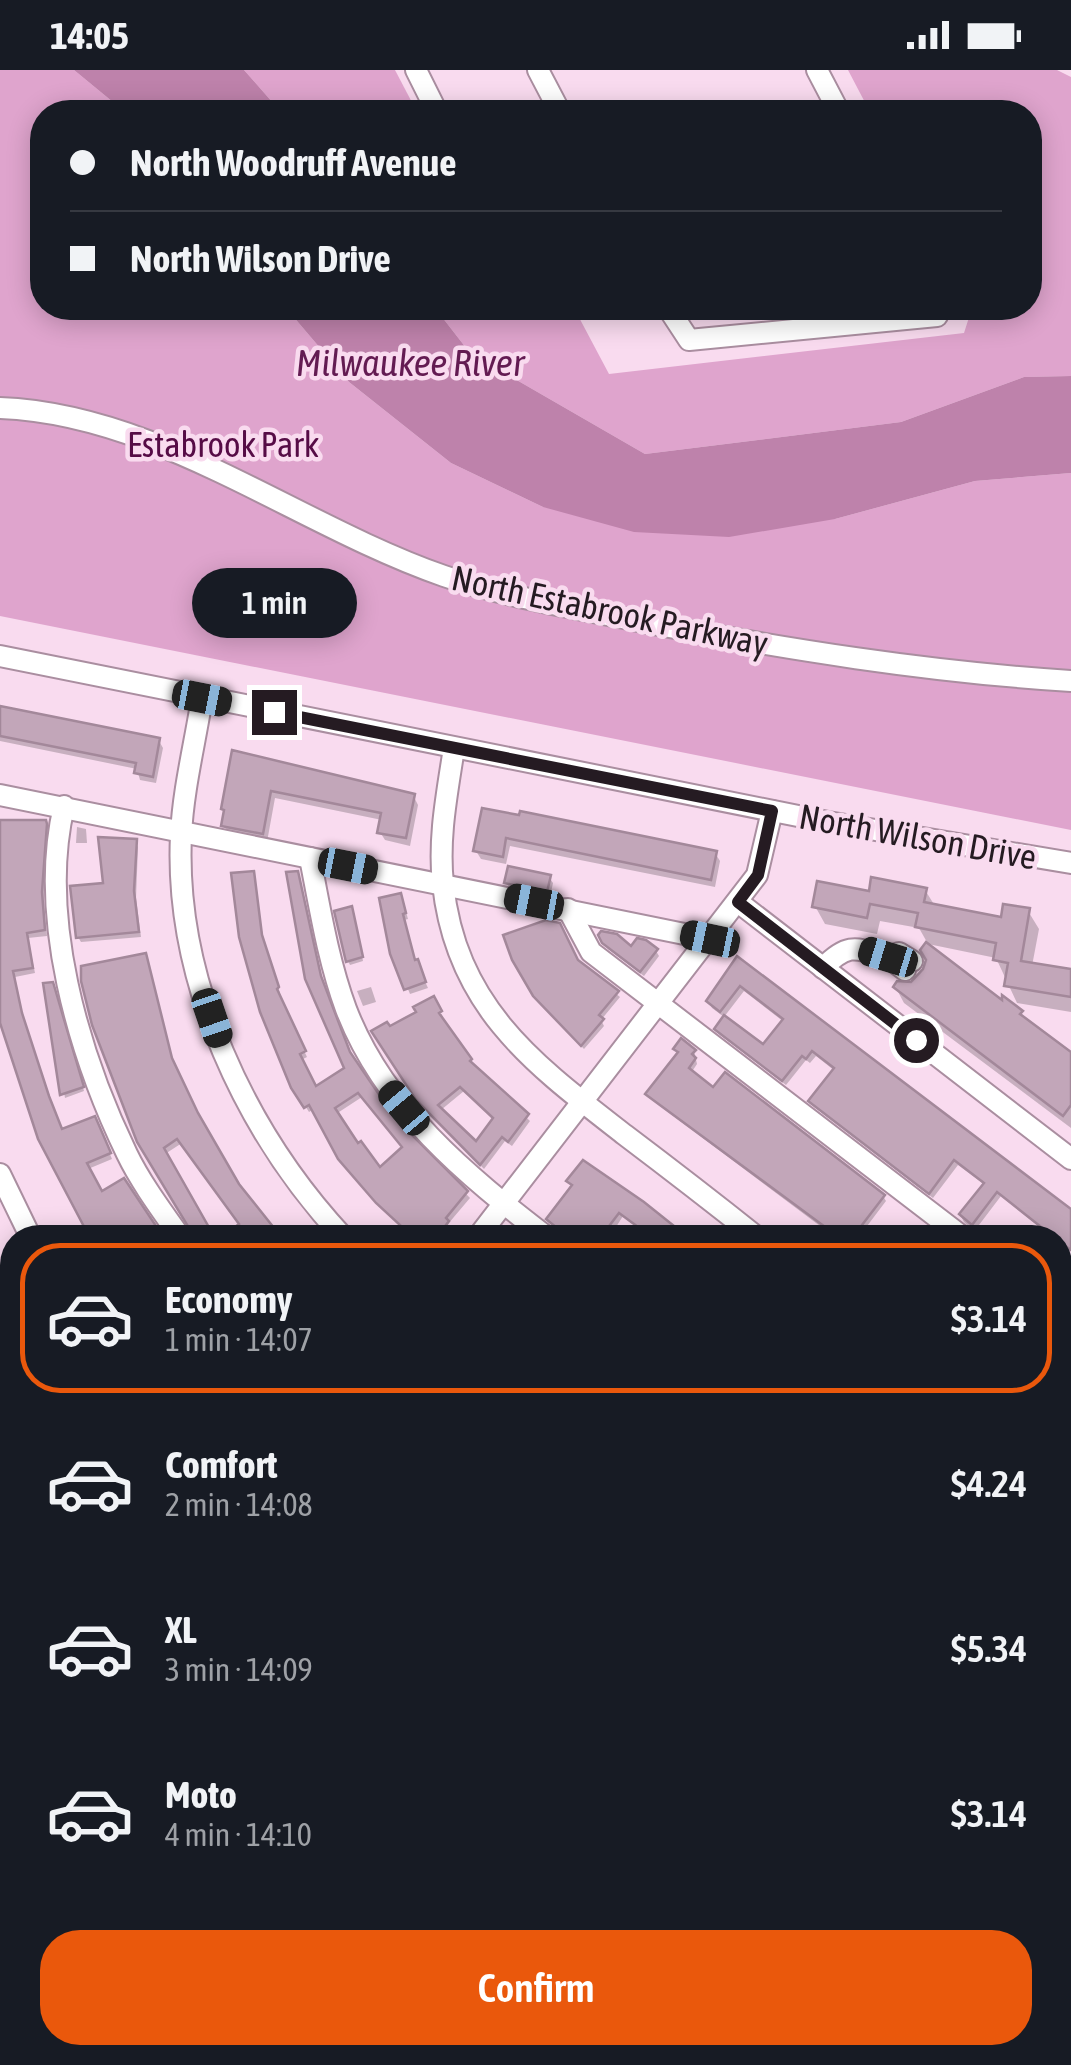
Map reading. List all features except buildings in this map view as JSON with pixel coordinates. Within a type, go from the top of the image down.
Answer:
[{"type":"street","points":[[416,70],[431,100]]},
{"type":"street","points":[[538,70],[554,100]]},
{"type":"street","points":[[816,70],[832,100]]},
{"type":"street","points":[[676,320],[689,340],[896,320]]},
{"type":"street","name":"North Estabrook Parkway","points":[[0,408],[70,418],[143,438],[386,552],[442,576],[499,593],[793,649],[905,666],[1071,680]]},
{"type":"street","name":"North Wilson Drive","points":[[0,656],[772,811],[1071,863]]},
{"type":"street","points":[[202,698],[181,832],[187,930],[220,1041],[251,1109],[274,1150],[334,1225]]},
{"type":"street","points":[[454,748],[441,829],[443,885],[451,928],[471,979],[498,1024],[531,1060],[741,1225]]},
{"type":"street","points":[[0,795],[710,939]]},
{"type":"street","points":[[64,806],[56,841],[54,880],[64,965],[83,1039],[127,1155],[172,1225]]},
{"type":"street","points":[[487,1225],[758,875],[772,811]]},
{"type":"street","points":[[310,858],[328,949],[346,1009],[368,1057],[448,1157],[532,1225]]},
{"type":"street","points":[[738,902],[1071,1158]]},
{"type":"street","points":[[568,909],[591,952],[947,1225]]},
{"type":"street","points":[[824,968],[839,951],[858,948],[902,963]]},
{"type":"street","points":[[0,1174],[25,1225]]},
{"type":"green space","name":"Estabrook Park","points":[[0,70],[74,70],[110,100],[30,100],[30,320],[296,320],[349,382],[451,463],[543,507],[835,519],[975,481],[1071,473],[1071,830],[0,616]]},
{"type":"green space","points":[[244,70],[395,70],[411,100],[270,100]]},
{"type":"green space","points":[[848,70],[1057,70],[1071,77],[1071,376],[1024,377],[901,422],[645,454],[470,353],[444,320],[580,320],[609,374],[964,333],[968,320],[1042,320],[1042,100],[864,100]]},
{"type":"water","points":[[74,70],[244,70],[270,100],[110,100]]},
{"type":"water","name":"Milwaukee River","points":[[296,320],[444,320],[470,353],[645,454],[901,422],[1024,377],[1071,376],[1071,473],[975,481],[835,519],[729,537],[634,532],[543,507],[451,463],[349,382]]},
{"type":"route","points":[[274,712],[772,811],[758,875],[738,902],[916,1040]]}]
